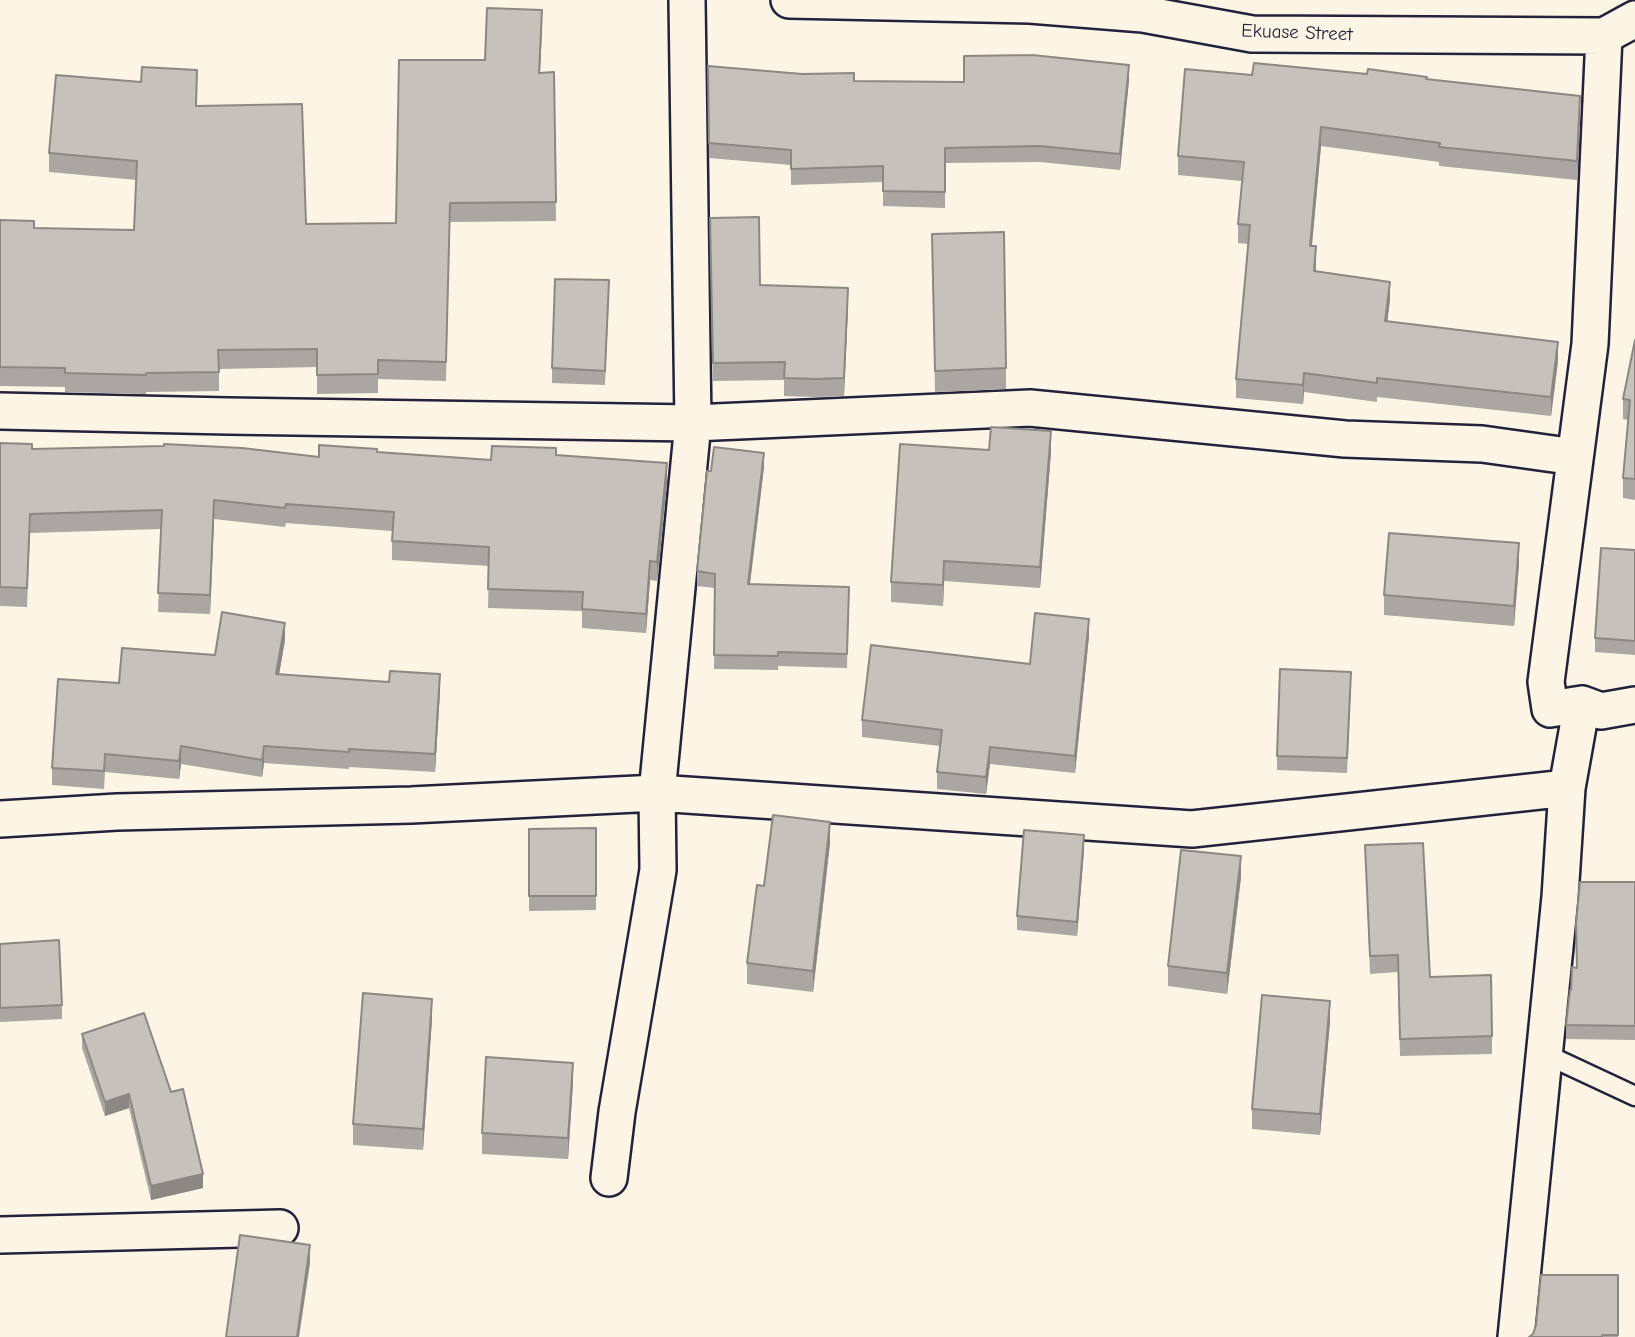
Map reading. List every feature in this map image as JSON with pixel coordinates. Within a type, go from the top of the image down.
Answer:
[{"type":"street","points":[[609,1178],[617,1112],[658,870],[657,793],[693,423],[687,0]]},
{"type":"street","name":"Ekuase Street","points":[[789,0],[1030,5],[1143,14],[1252,34],[1604,36],[1635,19]]},
{"type":"street","points":[[1604,36],[1590,344],[1546,682],[1550,709],[1582,704],[1601,711],[1635,705]]},
{"type":"street","points":[[0,411],[693,423],[1030,408],[1345,439],[1482,444],[1575,457]]},
{"type":"street","points":[[1516,1337],[1560,897],[1567,788],[1582,704]]},
{"type":"street","points":[[0,818],[117,812],[411,805],[657,793],[1192,829],[1567,788]]},
{"type":"street","points":[[0,1235],[280,1228]]},
{"type":"lane","points":[[1545,1054],[1635,1096]]},
{"type":"building","points":[[487,8],[542,10],[539,73],[554,72],[556,202],[450,203],[446,362],[378,360],[378,374],[317,375],[317,349],[218,350],[219,372],[146,375],[65,373],[65,368],[0,367],[0,220],[34,221],[34,228],[134,230],[137,161],[49,153],[56,75],[141,82],[142,67],[197,70],[196,106],[302,104],[306,224],[396,223],[399,60],[485,60]]},
{"type":"building","points":[[1032,55],[1129,65],[1120,154],[1040,146],[945,148],[945,192],[883,191],[883,166],[791,169],[791,150],[709,143],[708,66],[802,74],[854,73],[854,81],[964,82],[964,56]]},
{"type":"building","points":[[1254,63],[1367,74],[1368,69],[1427,77],[1426,79],[1580,96],[1577,161],[1439,147],[1440,143],[1321,127],[1310,246],[1316,246],[1314,271],[1390,282],[1385,321],[1558,342],[1551,397],[1377,378],[1377,383],[1304,373],[1303,385],[1236,379],[1250,225],[1238,224],[1244,162],[1178,156],[1185,69],[1252,75]]},
{"type":"building","points":[[759,217],[760,285],[848,288],[844,378],[784,378],[785,362],[713,363],[710,218]]},
{"type":"building","points":[[1004,232],[1006,368],[935,371],[932,234]]},
{"type":"building","points":[[555,279],[609,280],[605,371],[552,368]]},
{"type":"building","points":[[1635,340],[1635,479],[1623,478],[1630,400],[1623,399]]},
{"type":"building","points":[[991,427],[1051,431],[1040,567],[944,561],[943,585],[891,582],[900,444],[989,450]]},
{"type":"building","points":[[0,443],[32,444],[32,449],[164,444],[242,448],[319,457],[319,445],[491,460],[492,446],[556,448],[556,455],[667,463],[657,562],[650,561],[646,614],[582,609],[583,592],[488,589],[489,547],[392,541],[394,512],[286,504],[285,508],[214,500],[210,595],[158,593],[162,510],[30,514],[27,588],[0,587]]},
{"type":"building","points":[[714,447],[764,453],[748,584],[849,587],[847,654],[778,652],[778,656],[714,655],[715,574],[697,571],[707,471],[711,471]]},
{"type":"building","points":[[1389,533],[1519,543],[1514,606],[1384,595]]},
{"type":"building","points":[[1601,548],[1635,550],[1635,641],[1595,638]]},
{"type":"building","points":[[222,612],[285,623],[276,674],[389,682],[390,671],[440,674],[435,754],[264,746],[262,760],[181,746],[179,761],[105,754],[104,771],[52,768],[58,679],[119,683],[122,648],[215,655]]},
{"type":"building","points":[[1035,613],[1089,619],[1075,756],[990,747],[986,777],[937,772],[942,730],[862,720],[871,645],[1030,664]]},
{"type":"building","points":[[1280,669],[1351,672],[1347,758],[1277,756]]},
{"type":"building","points":[[773,815],[830,822],[813,971],[747,963],[757,885],[764,886]]},
{"type":"building","points":[[596,828],[596,896],[529,896],[529,829]]},
{"type":"building","points":[[1024,830],[1084,835],[1077,922],[1017,916]]},
{"type":"building","points":[[1423,843],[1430,977],[1491,975],[1492,1036],[1400,1039],[1398,955],[1370,956],[1365,845]]},
{"type":"building","points":[[1181,850],[1241,856],[1227,973],[1168,966]]},
{"type":"building","points":[[1580,882],[1635,882],[1635,1026],[1566,1025],[1572,967],[1577,968],[1576,924]]},
{"type":"building","points":[[59,940],[62,1005],[0,1008],[0,944]]},
{"type":"building","points":[[363,993],[432,999],[423,1129],[353,1124]]},
{"type":"building","points":[[1262,995],[1330,1001],[1320,1114],[1252,1109]]},
{"type":"building","points":[[144,1013],[171,1092],[183,1089],[203,1174],[151,1186],[129,1094],[105,1102],[82,1034]]},
{"type":"building","points":[[486,1057],[573,1063],[568,1138],[482,1133]]},
{"type":"building","points":[[240,1235],[310,1245],[297,1337],[226,1337]]},
{"type":"building","points":[[1541,1275],[1618,1275],[1618,1335],[1529,1337],[1536,1325]]}]
